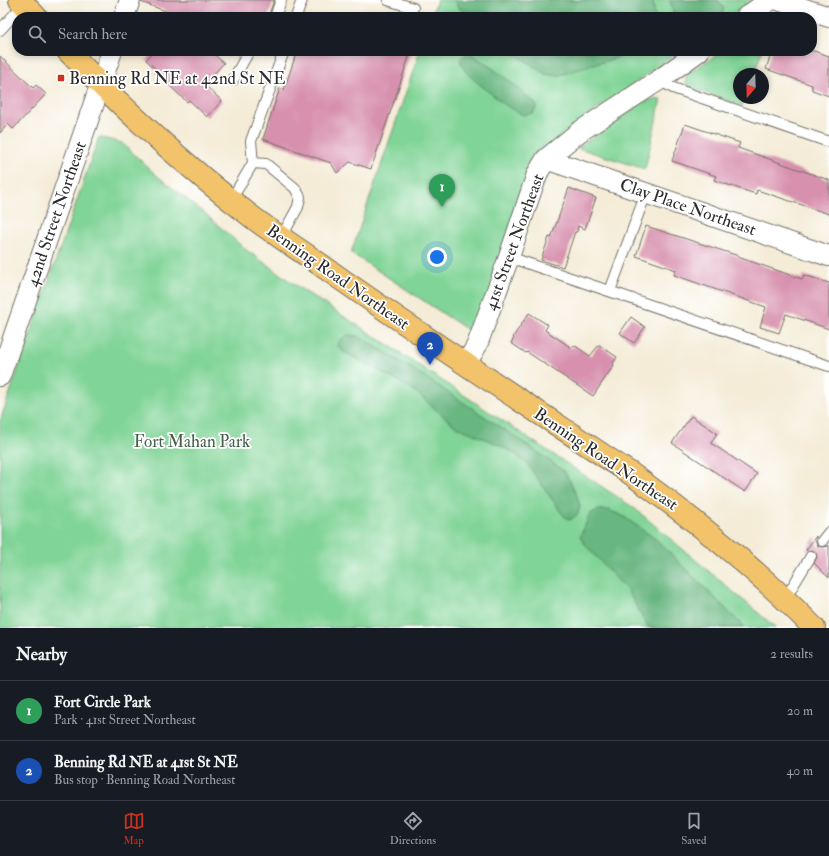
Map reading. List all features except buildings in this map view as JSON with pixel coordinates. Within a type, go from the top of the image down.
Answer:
[{"type":"main road","name":"Benning Road Northeast","points":[[73,56],[100,84],[171,150],[231,200],[281,238],[384,309],[670,501],[722,543],[814,628]]},
{"type":"street","points":[[126,12],[130,0]]},
{"type":"street","points":[[753,12],[770,0]]},
{"type":"street","points":[[778,0],[814,12]]},
{"type":"street","points":[[817,13],[829,17]]},
{"type":"street","name":"42nd Street Northeast","points":[[0,376],[6,338],[110,56]]},
{"type":"street","name":"41st Street Northeast","points":[[466,364],[477,345],[537,174],[546,158],[579,132],[659,80],[692,56]]},
{"type":"street","name":"Clay Place Northeast","points":[[546,158],[829,256]]},
{"type":"lane","points":[[277,12],[281,0]]},
{"type":"lane","points":[[298,12],[302,0]]},
{"type":"lane","points":[[388,0],[413,8]]},
{"type":"lane","points":[[0,30],[12,20]]},
{"type":"lane","points":[[233,80],[246,56]]},
{"type":"lane","points":[[231,200],[253,163],[251,141],[282,56]]},
{"type":"lane","points":[[659,80],[673,88],[829,142]]},
{"type":"lane","points":[[253,163],[266,164],[295,188],[300,197],[298,207],[281,238]]},
{"type":"lane","points":[[610,291],[646,193]]},
{"type":"lane","points":[[509,257],[829,366]]},
{"type":"lane","points":[[822,541],[829,532]]},
{"type":"lane","points":[[785,600],[811,556]]},
{"type":"green space","points":[[437,0],[753,0],[736,12],[433,12]]},
{"type":"green space","points":[[455,0],[653,0],[654,12],[464,12],[458,7]]},
{"type":"green space","points":[[670,0],[717,0],[722,6],[723,10],[723,12],[673,12]]},
{"type":"green space","points":[[418,56],[673,56],[568,130],[474,334],[351,253]]},
{"type":"green space","points":[[463,56],[474,56],[505,77],[535,103],[537,106],[533,113],[523,115],[508,107],[465,71],[460,60]]},
{"type":"green space","points":[[518,56],[623,56],[557,76],[545,74]]},
{"type":"green space","points":[[715,56],[760,56],[756,68],[733,68],[733,103],[686,86],[686,74]]},
{"type":"green space","points":[[661,99],[645,169],[578,148],[645,100]]},
{"type":"green space","name":"Fort Mahan Park","points":[[99,137],[122,143],[155,174],[203,212],[245,249],[301,289],[393,348],[634,508],[776,628],[0,628],[0,421]]},
{"type":"green space","points":[[348,335],[358,336],[416,371],[529,446],[565,472],[576,493],[580,506],[578,514],[570,520],[563,515],[528,465],[514,453],[455,426],[411,388],[342,351],[338,346],[340,340]]},
{"type":"green space","points":[[598,510],[608,510],[623,516],[657,540],[745,628],[649,628],[627,590],[587,547],[580,537],[590,514]]},
{"type":"place","name":"Benning Rd NE at 42nd St NE","points":[[61,78]]},
{"type":"place","name":"Fort Circle Park","points":[[442,207]]},
{"type":"place","name":"Benning Rd NE at 41st St NE","points":[[430,365]]}]
